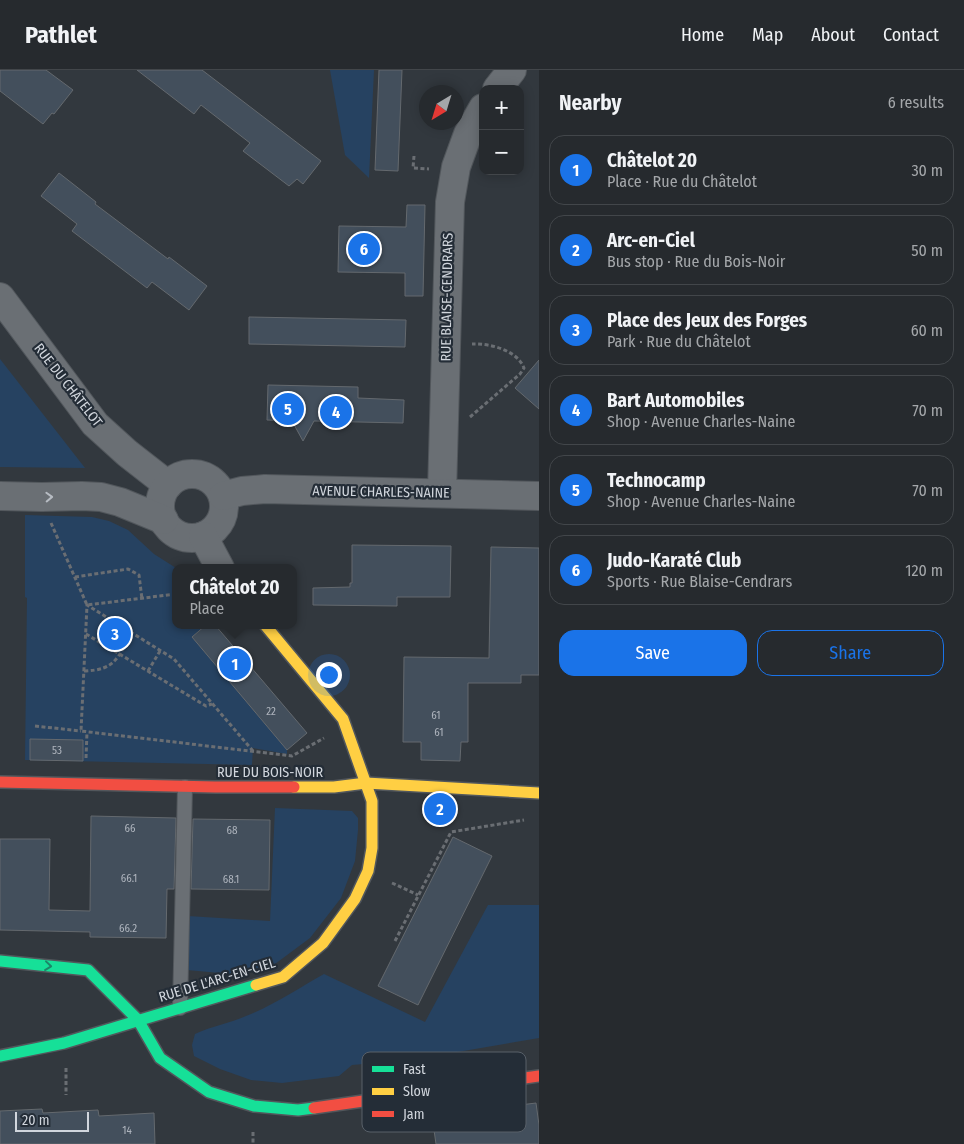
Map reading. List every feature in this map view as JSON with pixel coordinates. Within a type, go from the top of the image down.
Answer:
[{"type":"street","points":[[500,85],[512,70]]},
{"type":"street","name":"RUE BLAISE-CENDRARS","points":[[442,493],[450,202],[456,167],[468,134],[479,115]]},
{"type":"street","name":"RUE DU CHÂTELOT","points":[[0,297],[95,424],[127,453],[168,485]]},
{"type":"street","points":[[184,475],[204,476],[219,488],[223,496],[223,516],[211,532],[203,536],[185,537],[176,533],[169,528],[161,511],[161,502],[168,485],[184,475]]},
{"type":"street","name":"AVENUE CHARLES-NAINE","points":[[223,496],[242,491],[265,489],[539,496]]},
{"type":"street","points":[[0,496],[101,497],[120,502],[164,520]]},
{"type":"street","points":[[203,536],[218,564]]},
{"type":"street","points":[[268,629],[344,719],[366,783]]},
{"type":"street","name":"RUE DU BOIS-NOIR","points":[[0,782],[185,787],[334,786],[366,783],[539,794]]},
{"type":"street","name":"RUE DE L'ARC-EN-CIEL","points":[[0,1056],[64,1043],[282,977],[323,943],[355,899],[368,871],[372,848],[372,801],[366,783]]},
{"type":"street","points":[[0,961],[88,970],[138,1020],[160,1058],[209,1092],[254,1106],[298,1110],[362,1101]]},
{"type":"street","points":[[526,1078],[539,1076]]},
{"type":"lane","points":[[180,1008],[185,787]]},
{"type":"path","points":[[414,156],[413,168],[424,169]]},
{"type":"path","points":[[462,344],[481,344],[499,349],[515,356],[524,368],[520,374],[468,419]]},
{"type":"path","points":[[42,497],[45,510],[87,605],[81,731]]},
{"type":"path","points":[[75,577],[128,569],[139,575],[142,599]]},
{"type":"path","points":[[87,605],[172,595]]},
{"type":"path","points":[[87,605],[174,659],[253,752]]},
{"type":"path","points":[[84,671],[103,669],[115,662],[132,633]]},
{"type":"path","points":[[86,634],[206,706],[212,704]]},
{"type":"path","points":[[148,671],[160,651]]},
{"type":"path","points":[[35,726],[292,756],[329,735]]},
{"type":"path","points":[[86,752],[87,732]]},
{"type":"path","points":[[394,941],[451,832],[533,818]]},
{"type":"path","points":[[388,881],[418,896]]},
{"type":"path","points":[[66,1073],[66,1095]]},
{"type":"path","points":[[253,1130],[253,1144]]},
{"type":"shaded area","points":[[330,70],[374,70],[369,178],[345,155]]},
{"type":"shaded area","points":[[0,359],[85,468],[0,467]]},
{"type":"shaded area","points":[[25,515],[92,517],[109,521],[128,530],[154,554],[172,565],[172,629],[201,629],[192,637],[287,750],[287,754],[253,748],[252,765],[25,760],[27,598],[25,597]]},
{"type":"shaded area","points":[[275,808],[352,811],[358,818],[355,861],[341,898],[310,938],[275,964],[231,974],[187,970],[188,916],[270,921]]},
{"type":"shaded area","points":[[488,905],[539,905],[539,1038],[458,1052],[362,1052],[362,1064],[352,1065],[339,1076],[282,1083],[251,1080],[220,1069],[194,1056],[192,1045],[195,1034],[256,1012],[324,974],[425,1022]]},
{"type":"building","points":[[0,70],[46,70],[73,90],[54,114],[52,113],[43,124],[0,91]]},
{"type":"building","points":[[137,70],[202,70],[321,161],[303,184],[297,179],[289,186],[243,151],[250,143],[201,105],[194,114]]},
{"type":"building","points":[[379,70],[402,70],[398,171],[375,170]]},
{"type":"building","points":[[59,173],[96,202],[95,204],[207,286],[189,310],[152,282],[147,288],[72,231],[77,224],[41,196]]},
{"type":"building","points":[[407,205],[425,205],[423,296],[405,296],[405,273],[338,272],[339,226],[406,227]]},
{"type":"building","points":[[249,317],[406,320],[405,347],[249,344]]},
{"type":"building","points":[[539,360],[539,409],[515,388]]},
{"type":"building","points":[[268,385],[358,387],[358,398],[404,400],[403,423],[314,421],[303,441],[292,421],[267,420]]},
{"type":"building","points":[[352,545],[451,546],[450,597],[397,597],[397,606],[313,605],[313,588],[350,587],[350,583],[352,583]]},
{"type":"building","points":[[491,547],[539,548],[539,675],[521,675],[521,683],[468,683],[468,742],[461,742],[460,761],[421,760],[421,742],[403,742],[404,657],[489,658]]},
{"type":"building","points":[[201,629],[218,629],[307,733],[287,750],[192,637]]},
{"type":"building","points":[[30,739],[83,740],[83,761],[30,760]]},
{"type":"building","points":[[91,816],[176,818],[174,889],[167,889],[166,938],[90,937],[90,932],[0,930],[0,839],[50,839],[49,910],[90,911]]},
{"type":"building","points":[[193,819],[270,820],[269,890],[191,889]]},
{"type":"building","points":[[453,837],[492,856],[418,1005],[378,986]]},
{"type":"building","points":[[536,1103],[539,1144],[436,1144],[434,1132],[526,1132],[526,1104]]},
{"type":"building","points":[[42,1109],[43,1113],[98,1110],[99,1116],[154,1113],[155,1144],[0,1144],[0,1111]]},
{"type":"traffic: fast","points":[[0,961],[88,970],[138,1020],[160,1058],[209,1092],[254,1106],[298,1110],[314,1108]]},
{"type":"traffic: fast","points":[[0,1056],[64,1043],[256,985]]},
{"type":"traffic: slow","points":[[256,985],[283,977],[323,943],[355,899],[368,871],[372,848],[372,801],[343,719],[268,629]]},
{"type":"traffic: slow","points":[[294,787],[334,787],[366,783],[539,793]]},
{"type":"traffic: jam","points":[[0,782],[294,787]]},
{"type":"traffic: jam","points":[[526,1078],[539,1076]]},
{"type":"traffic: jam","points":[[314,1108],[362,1101]]},
{"type":"place","name":"Judo-Karaté Club","points":[[364,249]]},
{"type":"place","name":"Technocamp","points":[[288,409]]},
{"type":"place","name":"Bart Automobiles","points":[[336,412]]},
{"type":"place","name":"Place des Jeux des Forges","points":[[115,634]]},
{"type":"place","name":"Châtelot 20","points":[[235,664]]},
{"type":"place","name":"Arc-en-Ciel","points":[[440,809]]}]
